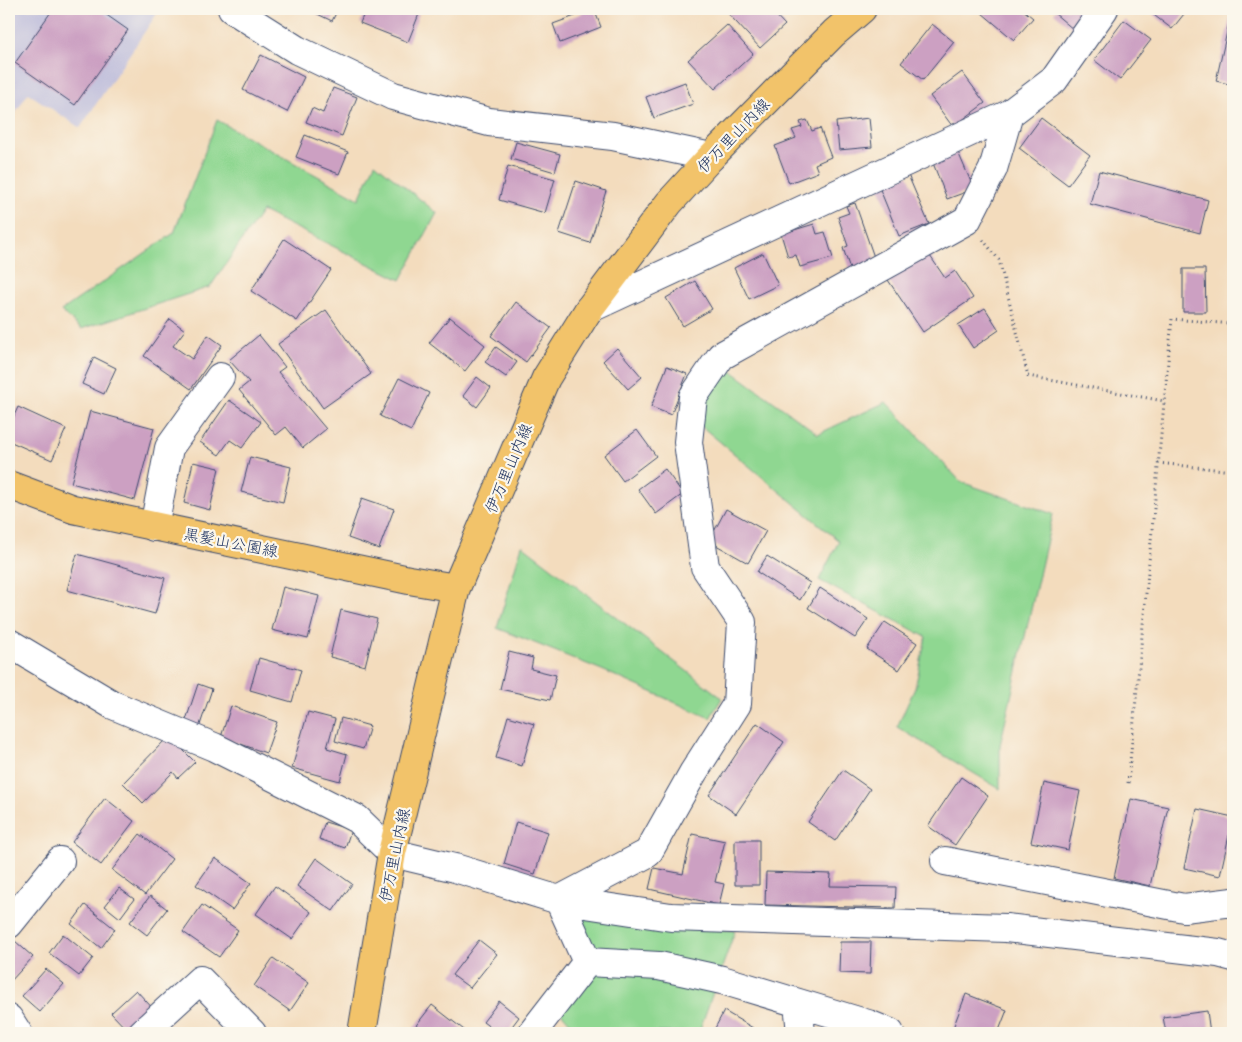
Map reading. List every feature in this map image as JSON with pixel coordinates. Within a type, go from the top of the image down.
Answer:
[{"type":"main road","name":"伊万里山内線","points":[[362,1033],[392,853],[456,588],[546,378],[589,309],[669,203],[710,157],[834,33],[862,9]]},
{"type":"main road","name":"黒髪山公園線","points":[[9,485],[73,509],[154,528],[456,588]]},
{"type":"street","points":[[232,9],[297,50],[393,96],[489,122],[613,136],[710,157]]},
{"type":"street","points":[[589,309],[1009,114],[1054,80],[1104,9]]},
{"type":"street","points":[[559,900],[648,853],[693,773],[736,704],[742,622],[704,567],[688,442],[692,397],[721,356],[967,220],[993,169],[1009,114]]},
{"type":"street","points":[[154,528],[169,448],[220,377]]},
{"type":"street","points":[[9,643],[113,704],[214,747],[357,819],[392,853],[455,868],[559,900],[671,917],[1006,928],[1228,951]]},
{"type":"street","points":[[9,924],[60,861]]},
{"type":"street","points":[[945,862],[1184,908],[1233,902]]},
{"type":"street","points":[[559,900],[587,962]]},
{"type":"street","points":[[587,962],[659,966],[722,980],[868,1024],[890,1033]]},
{"type":"street","points":[[532,1033],[587,962]]},
{"type":"street","points":[[142,1033],[200,980],[252,1033]]},
{"type":"street","points":[[798,1003],[801,1033]]},
{"type":"street","points":[[9,1019],[18,1033]]},
{"type":"path","points":[[967,220],[998,260],[1028,376],[1164,400]]},
{"type":"path","points":[[1128,783],[1172,319],[1233,324]]},
{"type":"path","points":[[1158,463],[1233,471]]},
{"type":"shaded area","points":[[9,9],[160,9],[80,128],[28,93],[11,120],[9,119]]},
{"type":"green space","points":[[217,120],[359,199],[375,163],[437,213],[401,280],[262,211],[210,287],[81,329],[61,311],[174,233]]},
{"type":"green space","points":[[722,364],[818,434],[886,402],[961,482],[1053,514],[1000,745],[1000,789],[897,727],[915,688],[926,637],[819,580],[839,541],[695,421]]},
{"type":"green space","points":[[522,545],[722,698],[710,718],[602,670],[497,628]]},
{"type":"green space","points":[[582,916],[735,931],[699,1032],[579,1033],[559,1010],[591,971]]},
{"type":"building","points":[[53,9],[98,9],[128,30],[75,105],[15,63]]},
{"type":"building","points":[[307,9],[338,9],[332,21]]},
{"type":"building","points":[[366,9],[406,9],[419,14],[408,42],[360,23]]},
{"type":"building","points":[[594,9],[601,27],[560,43],[553,24]]},
{"type":"building","points":[[724,9],[770,9],[785,25],[760,48]]},
{"type":"building","points":[[985,9],[1022,9],[1033,18],[1014,40],[982,13]]},
{"type":"building","points":[[1057,9],[1092,9],[1074,30],[1054,13]]},
{"type":"building","points":[[1146,9],[1188,9],[1172,29]]},
{"type":"building","points":[[1233,9],[1233,85],[1216,81]]},
{"type":"building","points":[[1124,20],[1151,40],[1120,80],[1094,60]]},
{"type":"building","points":[[932,24],[954,42],[923,80],[901,63]]},
{"type":"building","points":[[727,25],[753,54],[715,89],[688,60]]},
{"type":"building","points":[[261,55],[304,77],[287,112],[243,90]]},
{"type":"building","points":[[962,72],[985,103],[953,127],[930,96]]},
{"type":"building","points":[[685,82],[693,104],[654,118],[646,97]]},
{"type":"building","points":[[333,88],[357,97],[342,136],[306,122],[312,108],[323,113]]},
{"type":"building","points":[[869,118],[872,147],[839,150],[836,122]]},
{"type":"building","points":[[1041,118],[1090,155],[1068,185],[1019,148]]},
{"type":"building","points":[[807,120],[812,131],[820,128],[831,157],[815,164],[818,172],[789,183],[775,146],[796,138],[792,130],[802,127],[800,122]]},
{"type":"building","points":[[305,135],[348,152],[339,174],[296,157]]},
{"type":"building","points":[[516,142],[560,154],[555,172],[511,159]]},
{"type":"building","points":[[958,152],[974,189],[947,199],[933,163]]},
{"type":"building","points":[[508,166],[555,179],[545,213],[499,200]]},
{"type":"building","points":[[1099,171],[1208,200],[1200,233],[1090,204]]},
{"type":"building","points":[[908,175],[929,224],[899,236],[879,187]]},
{"type":"building","points":[[576,181],[606,191],[590,243],[559,233]]},
{"type":"building","points":[[855,203],[875,260],[850,269],[843,248],[848,246],[838,217],[849,213],[846,206]]},
{"type":"building","points":[[814,224],[817,234],[825,232],[833,258],[800,267],[796,255],[788,257],[781,234]]},
{"type":"building","points":[[284,239],[331,270],[297,321],[251,291]]},
{"type":"building","points":[[763,253],[778,285],[749,299],[734,268]]},
{"type":"building","points":[[928,253],[945,278],[955,271],[973,298],[923,332],[888,280]]},
{"type":"building","points":[[1183,269],[1205,269],[1206,312],[1183,312]]},
{"type":"building","points":[[695,281],[712,309],[683,326],[666,298]]},
{"type":"building","points":[[516,302],[551,328],[526,362],[491,336]]},
{"type":"building","points":[[985,308],[999,330],[973,348],[958,325]]},
{"type":"building","points":[[326,310],[371,374],[323,408],[278,344]]},
{"type":"building","points":[[450,317],[485,345],[465,371],[429,343]]},
{"type":"building","points":[[170,319],[185,330],[173,346],[192,359],[208,335],[222,345],[191,389],[144,356]]},
{"type":"building","points":[[259,335],[285,367],[278,372],[326,429],[303,448],[286,427],[276,435],[239,390],[249,382],[229,360]]},
{"type":"building","points":[[496,347],[517,362],[506,377],[485,362]]},
{"type":"building","points":[[617,348],[642,377],[628,389],[603,361]]},
{"type":"building","points":[[94,357],[116,368],[104,394],[82,384]]},
{"type":"building","points":[[667,366],[687,374],[671,415],[651,407]]},
{"type":"building","points":[[477,377],[491,388],[477,407],[463,396]]},
{"type":"building","points":[[399,378],[429,393],[411,431],[380,416]]},
{"type":"building","points":[[229,400],[261,422],[242,448],[230,440],[219,455],[200,442]]},
{"type":"building","points":[[18,407],[66,429],[52,460],[9,441],[9,427]]},
{"type":"building","points":[[90,411],[154,428],[135,500],[71,483]]},
{"type":"building","points":[[637,430],[656,456],[623,481],[604,455]]},
{"type":"building","points":[[250,457],[291,467],[283,502],[241,492]]},
{"type":"building","points":[[193,462],[219,468],[210,510],[184,503]]},
{"type":"building","points":[[665,469],[683,494],[656,514],[638,489]]},
{"type":"building","points":[[362,498],[394,509],[379,549],[348,538]]},
{"type":"building","points":[[726,509],[766,531],[748,563],[709,541]]},
{"type":"building","points":[[77,554],[165,578],[155,614],[67,590]]},
{"type":"building","points":[[767,556],[810,583],[800,600],[757,572]]},
{"type":"building","points":[[283,587],[319,596],[308,639],[272,630]]},
{"type":"building","points":[[820,588],[868,619],[855,638],[808,608]]},
{"type":"building","points":[[341,610],[377,619],[365,666],[330,657]]},
{"type":"building","points":[[885,622],[917,643],[899,670],[867,649]]},
{"type":"building","points":[[509,652],[533,658],[531,669],[556,675],[550,700],[500,689]]},
{"type":"building","points":[[259,658],[301,670],[292,702],[250,690]]},
{"type":"building","points":[[198,684],[212,689],[198,731],[184,726]]},
{"type":"building","points":[[231,706],[277,722],[266,753],[221,737]]},
{"type":"building","points":[[308,712],[335,719],[327,748],[347,754],[340,781],[292,768]]},
{"type":"building","points":[[508,716],[534,724],[522,766],[496,758]]},
{"type":"building","points":[[341,718],[370,726],[363,749],[335,741]]},
{"type":"building","points":[[757,723],[784,742],[736,814],[709,795]]},
{"type":"building","points":[[169,736],[195,762],[178,778],[173,772],[143,803],[123,783]]},
{"type":"building","points":[[843,770],[870,789],[835,841],[808,822]]},
{"type":"building","points":[[961,777],[988,796],[955,845],[928,826]]},
{"type":"building","points":[[1044,783],[1080,791],[1068,850],[1031,842]]},
{"type":"building","points":[[105,798],[134,821],[101,865],[72,842]]},
{"type":"building","points":[[1131,799],[1168,807],[1150,886],[1114,878]]},
{"type":"building","points":[[1197,809],[1233,817],[1220,876],[1184,868]]},
{"type":"building","points":[[325,822],[351,830],[345,848],[319,839]]},
{"type":"building","points":[[516,822],[548,832],[535,874],[504,864]]},
{"type":"building","points":[[140,834],[172,859],[145,895],[112,870]]},
{"type":"building","points":[[692,834],[725,841],[715,882],[724,884],[719,905],[649,889],[654,868],[683,874]]},
{"type":"building","points":[[735,840],[759,840],[759,885],[735,885]]},
{"type":"building","points":[[215,858],[251,883],[232,910],[196,885]]},
{"type":"building","points":[[316,858],[352,884],[333,911],[297,886]]},
{"type":"building","points":[[766,872],[831,874],[830,886],[896,887],[895,908],[765,905]]},
{"type":"building","points":[[275,886],[311,912],[292,939],[256,914]]},
{"type":"building","points":[[119,888],[134,899],[120,918],[105,906]]},
{"type":"building","points":[[150,896],[167,909],[147,935],[130,922]]},
{"type":"building","points":[[85,905],[115,929],[101,948],[71,924]]},
{"type":"building","points":[[202,905],[238,930],[219,957],[183,932]]},
{"type":"building","points":[[63,934],[93,958],[79,976],[49,953]]},
{"type":"building","points":[[479,940],[497,954],[470,988],[452,975]]},
{"type":"building","points":[[15,941],[33,957],[9,983],[9,948]]},
{"type":"building","points":[[840,942],[871,942],[870,974],[839,973]]},
{"type":"building","points":[[273,958],[309,983],[290,1011],[254,986]]},
{"type":"building","points":[[46,969],[64,984],[40,1012],[22,996]]},
{"type":"building","points":[[136,990],[165,1022],[130,1033],[111,1013]]},
{"type":"building","points":[[966,994],[1007,1010],[998,1033],[965,1033],[953,1028]]},
{"type":"building","points":[[499,1001],[519,1017],[507,1033],[498,1033],[483,1022]]},
{"type":"building","points":[[432,1005],[468,1033],[410,1033]]},
{"type":"building","points":[[724,1011],[753,1028],[750,1033],[713,1032]]},
{"type":"building","points":[[1207,1011],[1210,1033],[1166,1033],[1163,1017]]}]
